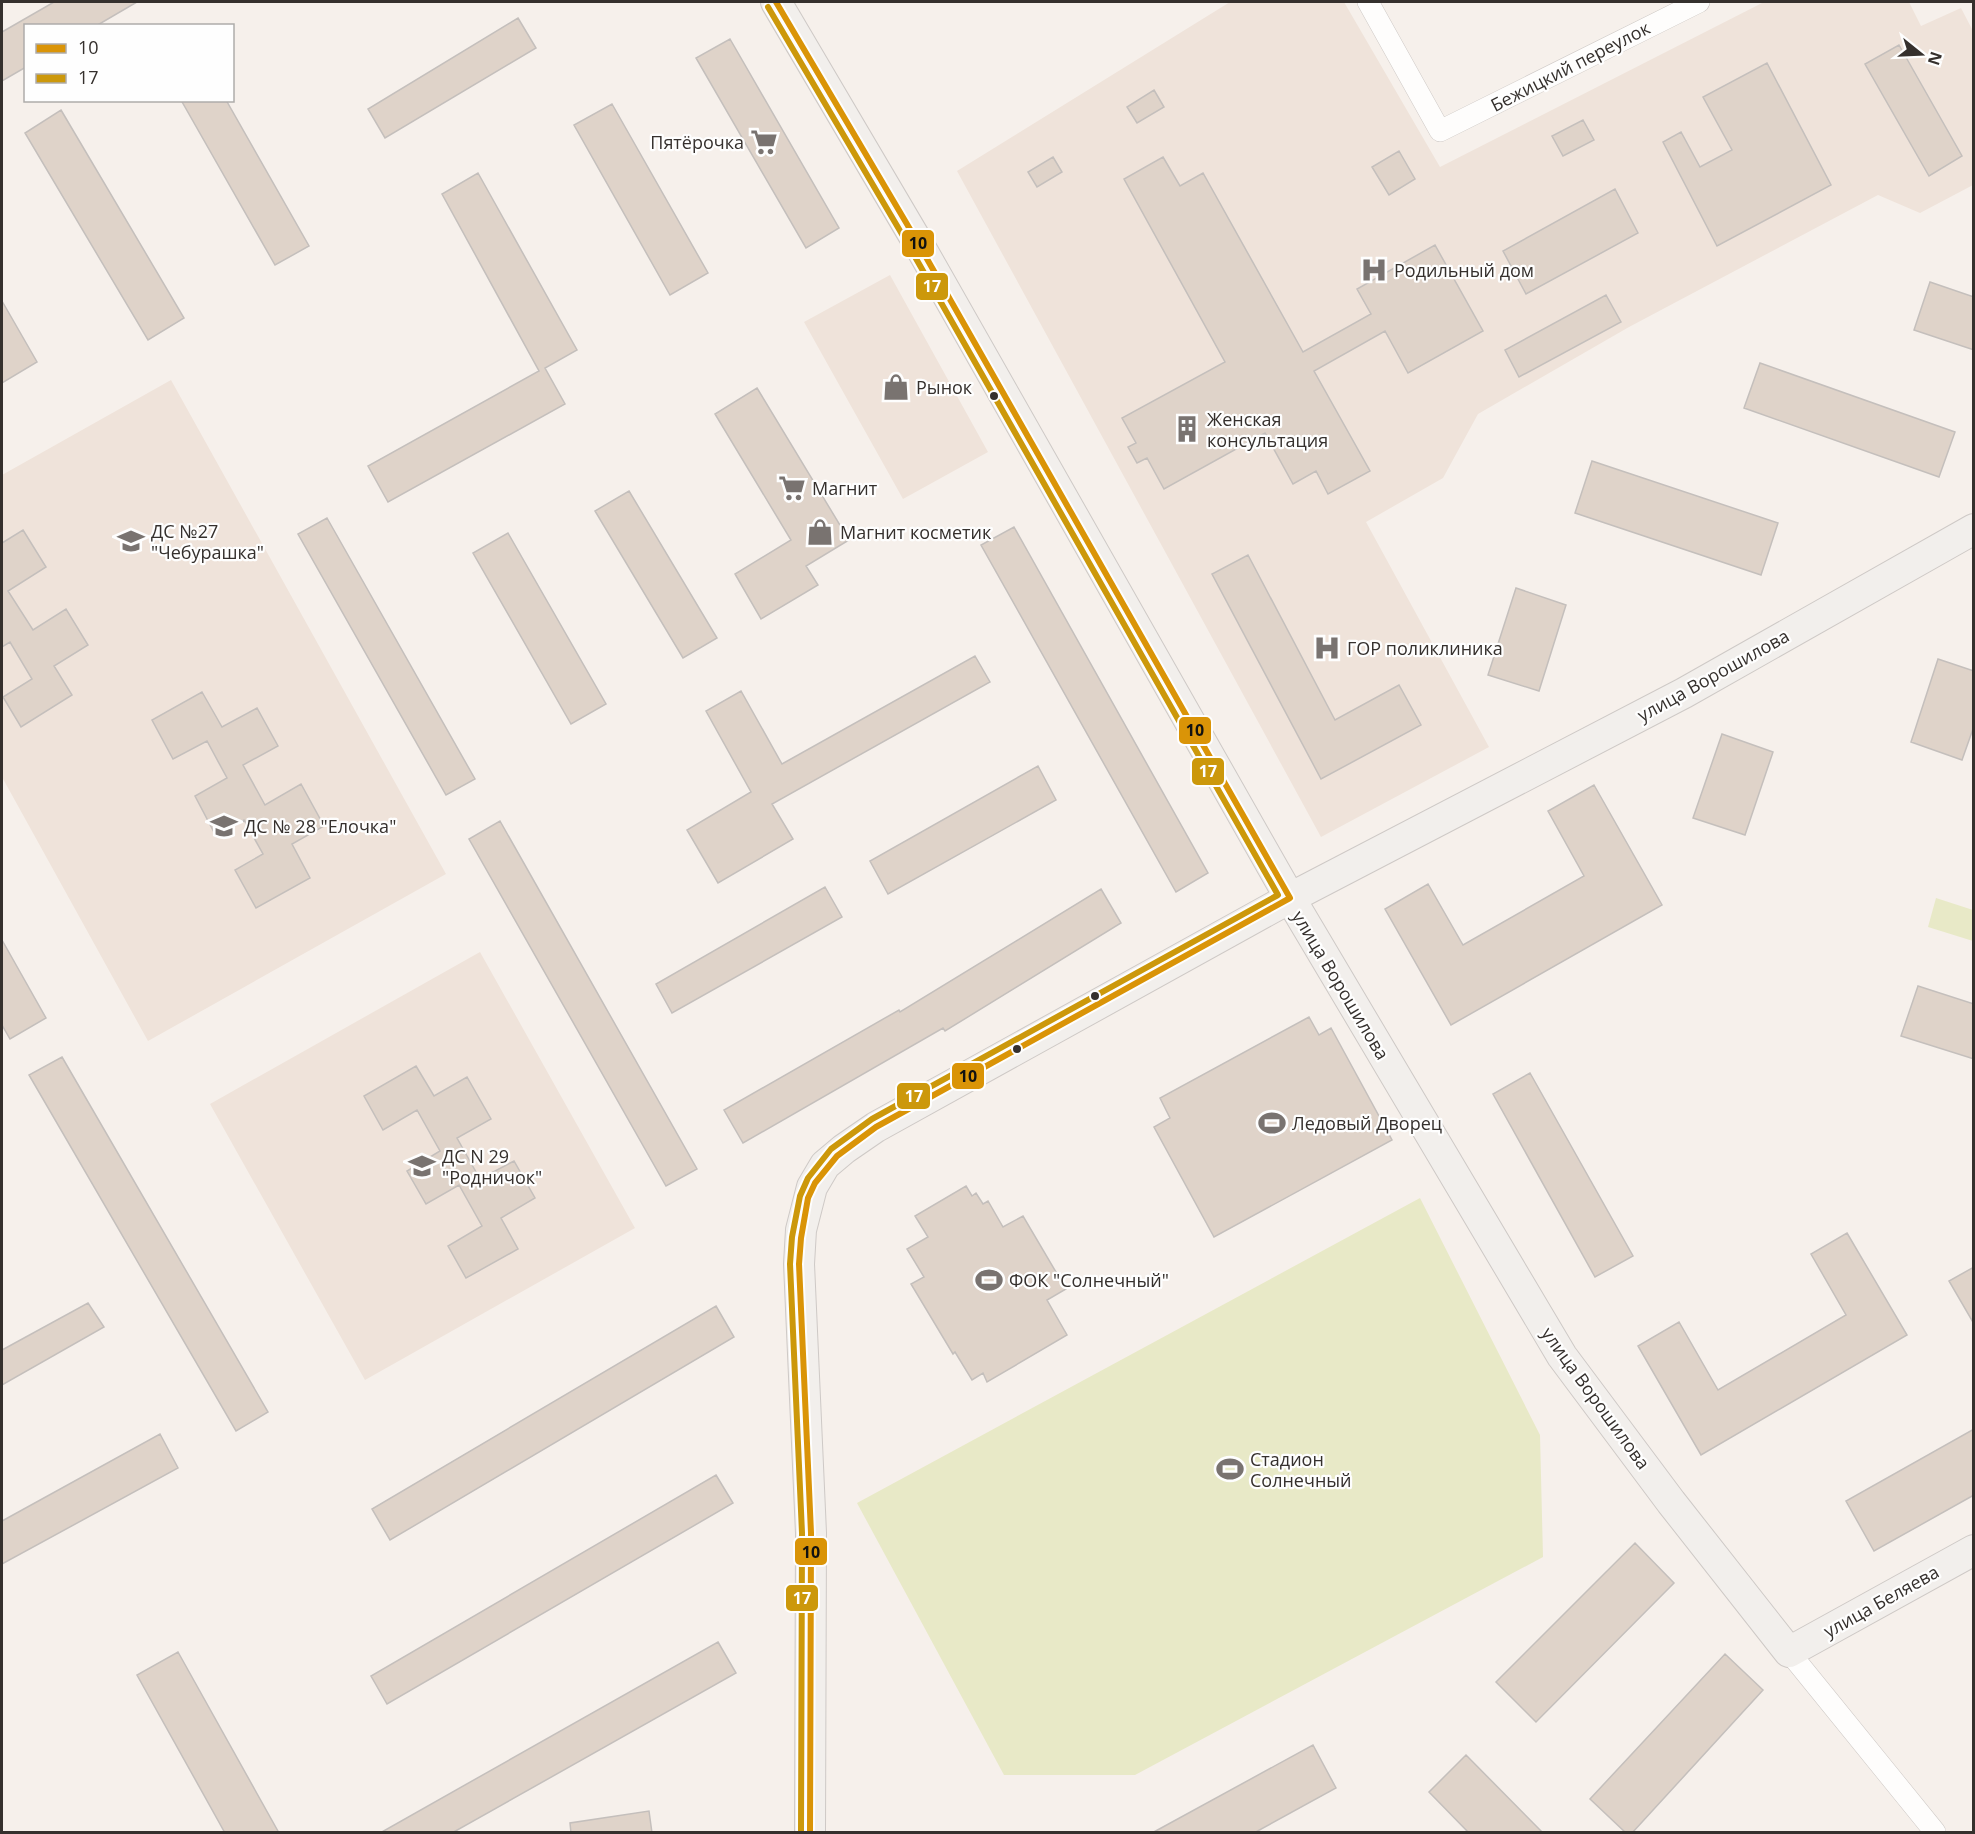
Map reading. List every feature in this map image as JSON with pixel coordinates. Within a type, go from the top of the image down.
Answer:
[{"type":"main road","name":"улица Ворошилова","points":[[776,2],[914,236],[1290,898],[1562,1356],[1671,1502],[1789,1652]]},
{"type":"main road","name":"улица Ворошилова","points":[[814,1829],[811,1533],[799,1264],[801,1230],[812,1187],[825,1165],[876,1127],[1290,898],[1684,693],[1974,529]]},
{"type":"main road","name":"улица Беляева","points":[[1789,1652],[1974,1550]]},
{"type":"street","name":"Бежицкий переулок","points":[[1368,2],[1440,131],[1699,2]]},
{"type":"street","name":"улица Ворошилова","points":[[1789,1652],[1935,1833]]},
{"type":"shaded area","name":"Родильный дом","points":[[1230,2],[1344,2],[1440,167],[1764,2],[1909,2],[1921,26],[1961,8],[1973,31],[1973,185],[1920,213],[1878,195],[1629,327],[1478,414],[1443,478],[1366,522],[1489,747],[1321,837],[957,171]]},
{"type":"shaded area","name":"Рынок","points":[[890,275],[988,452],[903,499],[804,322]]},
{"type":"shaded area","points":[[171,380],[446,874],[148,1041],[2,777],[2,475]]},
{"type":"shaded area","name":"ДС N 29 \"Родничок\"","points":[[480,952],[635,1228],[365,1380],[210,1104]]},
{"type":"green space","points":[[1936,898],[1973,910],[1973,941],[1928,927]]},
{"type":"green space","name":"Стадион Солнечный","points":[[1420,1198],[1540,1435],[1543,1557],[1135,1775],[1004,1775],[857,1503]]},
{"type":"building","points":[[54,2],[137,2],[99,24],[24,24],[24,68],[2,81],[2,32]]},
{"type":"building","points":[[518,18],[536,48],[385,138],[368,109]]},
{"type":"building","points":[[730,39],[839,228],[806,248],[696,58]]},
{"type":"building","points":[[1899,45],[1962,156],[1929,176],[1865,64]]},
{"type":"building","points":[[1767,63],[1831,185],[1717,246],[1663,142],[1681,132],[1700,167],[1732,150],[1703,97]]},
{"type":"building","points":[[1154,90],[1164,107],[1137,123],[1127,107]]},
{"type":"building","points":[[182,102],[227,102],[309,246],[275,265]]},
{"type":"building","points":[[612,104],[708,273],[670,295],[574,125]]},
{"type":"building","points":[[61,110],[184,318],[148,340],[25,133]]},
{"type":"building","points":[[1583,120],[1594,140],[1563,156],[1552,136]]},
{"type":"building","points":[[1399,151],[1415,179],[1389,195],[1372,167]]},
{"type":"building","points":[[1053,157],[1062,172],[1037,187],[1028,172]]},
{"type":"building","points":[[1163,157],[1180,186],[1203,173],[1303,352],[1371,314],[1357,289],[1435,245],[1483,331],[1408,373],[1385,331],[1314,371],[1370,471],[1328,494],[1316,471],[1293,484],[1265,433],[1164,489],[1147,458],[1137,463],[1128,447],[1136,443],[1122,418],[1225,362],[1124,179]]},
{"type":"building","points":[[478,173],[577,350],[545,368],[565,404],[388,502],[368,466],[539,371],[442,194]]},
{"type":"building","points":[[1615,189],[1638,233],[1526,294],[1503,251]]},
{"type":"building","points":[[1930,282],[1974,297],[1974,350],[1914,330]]},
{"type":"building","points":[[1606,295],[1621,322],[1519,377],[1505,350]]},
{"type":"building","points":[[2,301],[37,362],[2,383]]},
{"type":"building","points":[[1760,363],[1955,432],[1939,477],[1744,408]]},
{"type":"building","points":[[757,388],[849,540],[806,566],[818,585],[761,619],[735,574],[791,540],[715,414]]},
{"type":"building","points":[[1592,461],[1778,523],[1761,575],[1575,513]]},
{"type":"building","points":[[629,491],[717,638],[683,658],[595,511]]},
{"type":"building","points":[[327,518],[475,779],[446,795],[298,534]]},
{"type":"building","points":[[1014,527],[1208,873],[1176,892],[981,545]]},
{"type":"building","points":[[23,530],[46,567],[8,591],[33,630],[66,609],[88,645],[54,666],[72,695],[21,727],[3,697],[32,679],[10,642],[2,647],[2,543]]},
{"type":"building","points":[[508,533],[606,704],[571,724],[473,553]]},
{"type":"building","points":[[1248,555],[1335,720],[1399,685],[1421,725],[1321,779],[1212,574]]},
{"type":"building","points":[[1516,588],[1566,605],[1539,691],[1488,675]]},
{"type":"building","points":[[975,656],[990,682],[772,804],[793,839],[718,883],[687,830],[751,792],[706,711],[741,691],[782,764]]},
{"type":"building","points":[[1938,659],[1974,671],[1974,726],[1962,760],[1911,742]]},
{"type":"building","points":[[202,692],[222,727],[257,708],[278,746],[243,765],[265,805],[301,784],[324,826],[292,844],[310,878],[256,908],[235,870],[263,854],[244,820],[216,836],[195,796],[227,778],[207,741],[173,759],[152,720]]},
{"type":"building","points":[[1722,734],[1773,752],[1745,835],[1693,818]]},
{"type":"building","points":[[1038,766],[1056,800],[888,894],[870,861]]},
{"type":"building","points":[[1594,785],[1662,905],[1451,1025],[1385,909],[1428,884],[1463,945],[1584,876],[1548,811]]},
{"type":"building","points":[[500,821],[697,1169],[666,1186],[469,839]]},
{"type":"building","points":[[825,887],[842,917],[672,1013],[656,984]]},
{"type":"building","points":[[1101,889],[1121,923],[945,1031],[943,1028],[743,1143],[724,1110],[899,1010],[900,1012]]},
{"type":"building","points":[[2,940],[46,1018],[10,1039],[2,1025]]},
{"type":"building","points":[[1918,986],[1974,1004],[1974,1059],[1901,1036]]},
{"type":"building","name":"Ледовый Дворец","points":[[1309,1017],[1319,1035],[1331,1028],[1392,1140],[1214,1237],[1154,1127],[1170,1118],[1160,1098]]},
{"type":"building","points":[[62,1057],[268,1412],[236,1431],[29,1075]]},
{"type":"building","points":[[416,1066],[434,1096],[467,1077],[491,1119],[457,1138],[480,1179],[514,1161],[535,1198],[501,1218],[518,1249],[466,1278],[448,1246],[482,1226],[459,1185],[426,1204],[407,1171],[440,1151],[417,1110],[383,1130],[364,1096]]},
{"type":"building","points":[[1530,1073],[1633,1256],[1595,1277],[1493,1094]]},
{"type":"building","name":"ФОК \"Солнечный\"","points":[[966,1186],[972,1196],[976,1193],[983,1204],[988,1201],[1003,1227],[1023,1216],[1066,1289],[1047,1300],[1067,1335],[987,1382],[983,1373],[972,1380],[955,1352],[953,1354],[911,1284],[924,1277],[907,1249],[928,1237],[915,1216]]},
{"type":"building","points":[[1847,1233],[1907,1335],[1701,1455],[1638,1346],[1679,1322],[1718,1390],[1846,1315],[1811,1254]]},
{"type":"building","points":[[1974,1267],[1974,1324],[1949,1281]]},
{"type":"building","points":[[88,1303],[104,1327],[2,1385],[2,1350]]},
{"type":"building","points":[[716,1306],[734,1337],[390,1540],[372,1509]]},
{"type":"building","points":[[1974,1429],[1974,1495],[1874,1551],[1846,1501]]},
{"type":"building","points":[[160,1434],[178,1468],[2,1564],[2,1521]]},
{"type":"building","points":[[716,1475],[733,1503],[387,1704],[371,1676]]},
{"type":"building","points":[[1635,1543],[1674,1583],[1536,1722],[1496,1682]]},
{"type":"building","points":[[718,1642],[736,1673],[452,1833],[380,1833]]},
{"type":"building","points":[[178,1652],[279,1833],[225,1833],[137,1675]]},
{"type":"building","points":[[1725,1654],[1763,1690],[1632,1833],[1626,1833],[1590,1799]]},
{"type":"building","points":[[1313,1745],[1336,1788],[1254,1833],[1152,1833]]},
{"type":"building","points":[[1466,1755],[1543,1833],[1469,1833],[1429,1792]]},
{"type":"building","points":[[649,1811],[652,1833],[571,1833],[570,1823]]},
{"type":"transit line","name":"10","points":[[776,2],[914,236],[1290,898],[876,1127],[837,1156],[815,1183],[808,1198],[799,1264],[811,1533],[810,1832]]},
{"type":"transit line","name":"17","points":[[768,7],[906,241],[1278,895],[872,1119],[831,1149],[808,1178],[800,1196],[792,1237],[790,1264],[802,1533],[801,1832]]},
{"type":"place","name":"Пятёрочка","points":[[764,142]]},
{"type":"place","name":"Родильный дом","points":[[1374,270]]},
{"type":"place","name":"Рынок","points":[[896,387]]},
{"type":"place","name":"Женская консультация","points":[[1187,429]]},
{"type":"place","name":"Магнит","points":[[792,488]]},
{"type":"place","name":"Магнит косметик","points":[[820,532]]},
{"type":"place","name":"ДС №27 \"Чебурашка\"","points":[[131,541]]},
{"type":"place","name":"ГОР поликлиника","points":[[1327,648]]},
{"type":"place","name":"ДС № 28 \"Елочка\"","points":[[224,826]]},
{"type":"place","name":"Ледовый Дворец","points":[[1272,1123]]},
{"type":"place","name":"ДС N 29 \"Родничок\"","points":[[422,1166]]},
{"type":"place","name":"ФОК \"Солнечный\"","points":[[989,1280]]},
{"type":"place","name":"Стадион Солнечный","points":[[1230,1469]]}]
